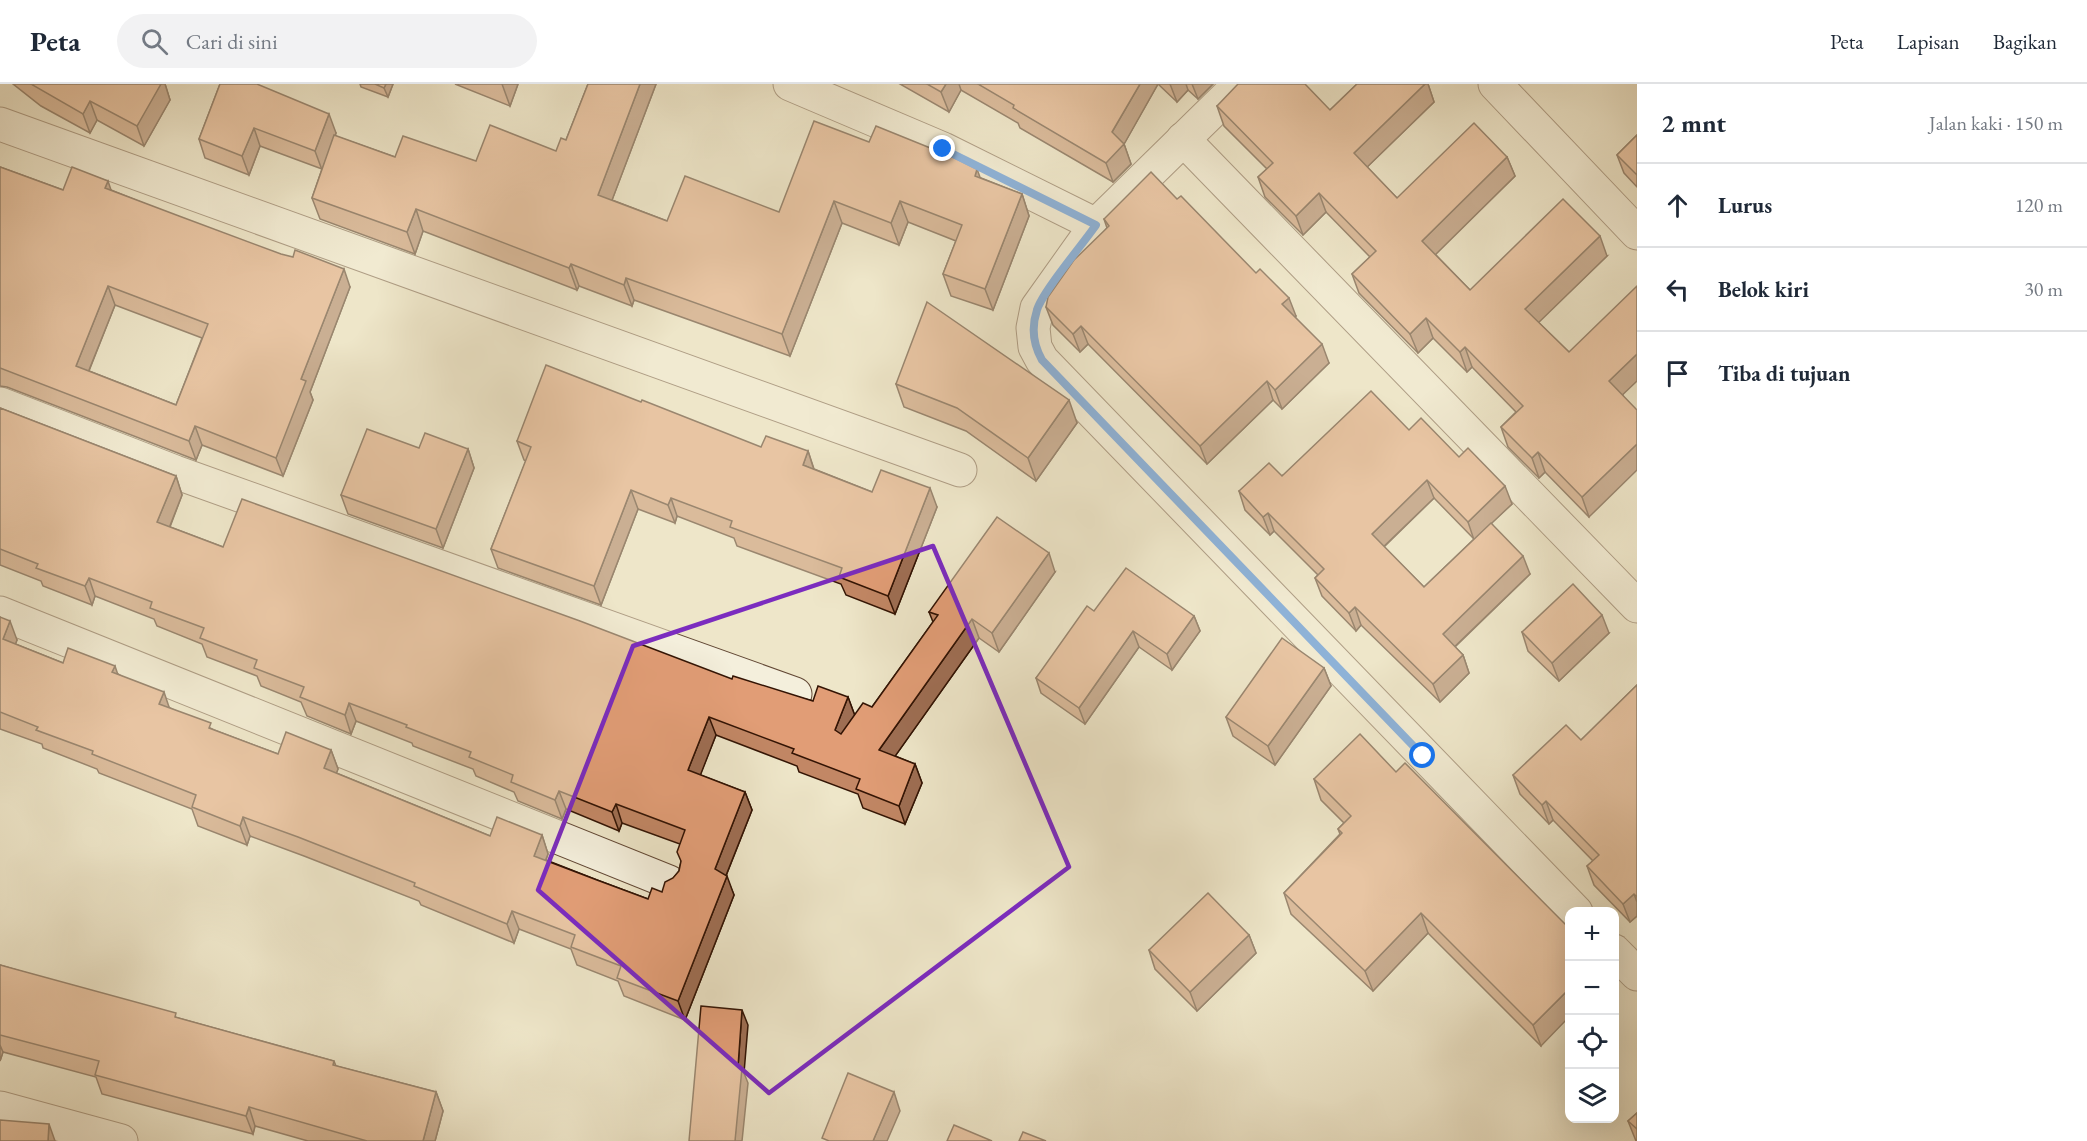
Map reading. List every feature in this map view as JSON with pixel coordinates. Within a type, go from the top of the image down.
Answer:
[{"type":"street","points":[[790,84],[943,149],[1096,225]]},
{"type":"street","points":[[1240,84],[1096,225],[1037,308],[1035,347],[1042,360],[1571,907]]},
{"type":"street","points":[[1494,84],[1637,233]]},
{"type":"street","points":[[0,124],[960,470]]},
{"type":"street","points":[[1183,138],[1637,606]]},
{"type":"street","points":[[0,404],[176,472],[795,694]]},
{"type":"street","points":[[0,613],[669,882]]},
{"type":"street","points":[[1619,956],[1637,974]]},
{"type":"street","points":[[0,1108],[121,1141]]},
{"type":"highlighted area","points":[[933,546],[1069,867],[769,1093],[538,890],[633,646]]},
{"type":"building","points":[[31,84],[161,84],[137,126],[90,101],[83,114]]},
{"type":"building","points":[[220,84],[257,84],[329,114],[315,151],[254,128],[242,156],[199,139]]},
{"type":"building","points":[[588,84],[640,84],[598,195],[667,221],[685,176],[779,212],[814,121],[869,142],[876,126],[955,158],[977,169],[975,176],[1022,194],[985,289],[943,274],[962,225],[900,201],[891,223],[834,201],[782,334],[626,278],[624,285],[571,264],[569,268],[416,209],[407,232],[312,198],[334,135],[395,157],[403,136],[476,161],[490,125],[556,151],[561,138],[566,140]]},
{"type":"building","points":[[927,84],[946,84],[941,92]]},
{"type":"building","points":[[978,84],[1140,84],[1112,132],[1124,144],[1106,163],[1013,108],[1014,105]]},
{"type":"building","points":[[1238,84],[1305,84],[1330,110],[1357,84],[1425,84],[1354,153],[1397,198],[1474,123],[1507,157],[1422,241],[1470,290],[1563,199],[1600,236],[1525,309],[1569,352],[1637,286],[1637,354],[1609,381],[1637,410],[1637,444],[1582,497],[1538,452],[1532,458],[1501,427],[1523,406],[1465,347],[1460,352],[1426,318],[1410,334],[1352,274],[1376,251],[1319,193],[1296,216],[1258,177],[1273,163],[1217,106]]},
{"type":"building","points":[[1637,135],[1637,175],[1617,155]]},
{"type":"building","points":[[0,167],[63,190],[72,167],[108,181],[105,188],[179,216],[281,254],[293,257],[295,250],[344,269],[301,379],[306,381],[276,458],[195,426],[189,441],[0,368]],"holes":[[[108,286],[208,324],[176,405],[76,366]]]},
{"type":"building","points":[[1151,172],[1177,199],[1181,196],[1256,273],[1260,269],[1289,298],[1282,304],[1322,344],[1275,390],[1267,381],[1200,446],[1081,326],[1073,334],[1046,307],[1048,297],[1074,260],[1109,226],[1104,219]]},
{"type":"building","points":[[927,302],[1069,400],[1028,458],[957,408],[896,384]]},
{"type":"building","points":[[546,365],[761,447],[766,436],[808,451],[803,465],[872,492],[881,470],[930,488],[888,596],[839,577],[842,568],[730,527],[732,521],[671,498],[668,505],[631,490],[594,586],[491,549],[531,447],[517,441]]},
{"type":"building","points":[[1371,391],[1409,430],[1421,418],[1459,457],[1468,448],[1505,486],[1468,522],[1427,480],[1372,534],[1424,587],[1491,523],[1523,556],[1443,634],[1463,655],[1433,684],[1355,607],[1349,613],[1315,578],[1324,569],[1268,513],[1263,517],[1239,491],[1269,463],[1282,476]]},
{"type":"building","points":[[0,408],[176,476],[157,522],[223,547],[242,499],[580,621],[732,679],[733,676],[813,701],[818,686],[848,697],[835,730],[841,734],[863,703],[872,707],[938,615],[929,612],[997,517],[1049,553],[992,633],[972,619],[879,750],[915,764],[899,806],[856,789],[860,779],[792,753],[794,749],[709,717],[688,770],[745,792],[715,869],[727,876],[678,1001],[617,978],[621,966],[571,947],[575,935],[512,911],[507,924],[414,886],[415,883],[298,837],[243,817],[240,826],[192,807],[196,795],[92,754],[93,751],[36,730],[38,727],[0,712],[0,617],[10,621],[3,639],[63,663],[68,648],[115,666],[112,672],[164,692],[159,704],[211,723],[209,728],[278,754],[286,732],[331,750],[324,768],[490,836],[497,817],[542,835],[534,856],[597,880],[648,899],[652,888],[662,892],[665,882],[679,871],[681,861],[677,852],[685,830],[616,804],[612,812],[559,791],[555,800],[511,782],[513,775],[469,757],[471,752],[406,727],[407,725],[349,703],[345,715],[300,697],[304,687],[254,668],[257,660],[200,638],[204,628],[150,608],[152,602],[89,578],[85,586],[36,568],[38,564],[0,549]]},
{"type":"building","points":[[367,429],[419,448],[425,433],[468,449],[436,529],[341,495]]},
{"type":"building","points":[[1126,568],[1194,616],[1167,654],[1133,631],[1079,708],[1036,678],[1087,606],[1094,611]]},
{"type":"building","points":[[1573,584],[1602,615],[1552,663],[1522,632]]},
{"type":"building","points":[[1282,638],[1324,668],[1268,746],[1226,717]]},
{"type":"building","points":[[1637,685],[1637,897],[1634,894],[1623,904],[1587,866],[1599,855],[1546,801],[1542,805],[1513,775],[1566,725],[1581,740]]},
{"type":"building","points":[[1360,734],[1396,772],[1405,763],[1565,924],[1565,993],[1533,1025],[1421,913],[1365,971],[1284,893],[1342,833],[1338,829],[1351,816],[1314,779]]},
{"type":"building","points":[[1208,893],[1249,935],[1190,992],[1149,950]]},
{"type":"building","points":[[0,965],[176,1013],[175,1017],[334,1061],[333,1065],[436,1092],[423,1141],[367,1141],[249,1107],[246,1116],[95,1075],[99,1061],[0,1035]]},
{"type":"building","points":[[701,1006],[742,1010],[738,1067],[742,1068],[735,1141],[689,1141]]},
{"type":"building","points":[[848,1073],[894,1092],[873,1141],[829,1141],[822,1138]]},
{"type":"building","points":[[1637,1113],[1637,1129],[1628,1121]]},
{"type":"building","points":[[0,1120],[49,1124],[48,1141],[0,1141]]},
{"type":"building","points":[[954,1125],[992,1141],[947,1141]]},
{"type":"building","points":[[1023,1132],[1046,1141],[1019,1141]]},
{"type":"route","points":[[943,149],[1096,225],[1037,308],[1033,328],[1035,347],[1042,360],[1423,756]]}]
